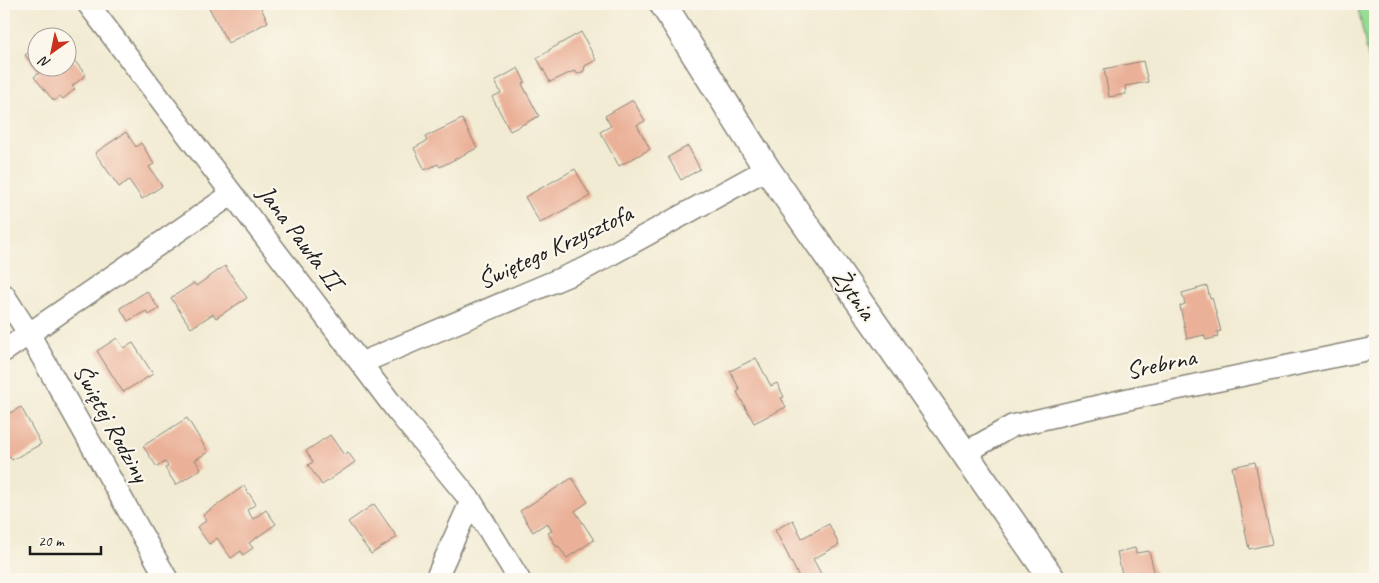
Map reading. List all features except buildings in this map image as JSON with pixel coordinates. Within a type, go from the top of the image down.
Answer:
[{"type":"street","name":"Jana Pawła II","points":[[88,4],[397,411],[470,501],[519,579]]},
{"type":"street","name":"Żytnia","points":[[663,4],[767,169],[1052,579]]},
{"type":"street","name":"Świętego Krzysztofa","points":[[361,363],[586,268],[767,169]]},
{"type":"street","points":[[4,351],[232,194]]},
{"type":"street","name":"Świętej Rodziny","points":[[4,295],[30,334],[167,579]]},
{"type":"street","name":"Srebrna","points":[[965,453],[1012,426],[1133,398],[1375,348]]},
{"type":"street","points":[[436,579],[470,501]]},
{"type":"green space","points":[[1357,4],[1375,4],[1375,90]]}]
